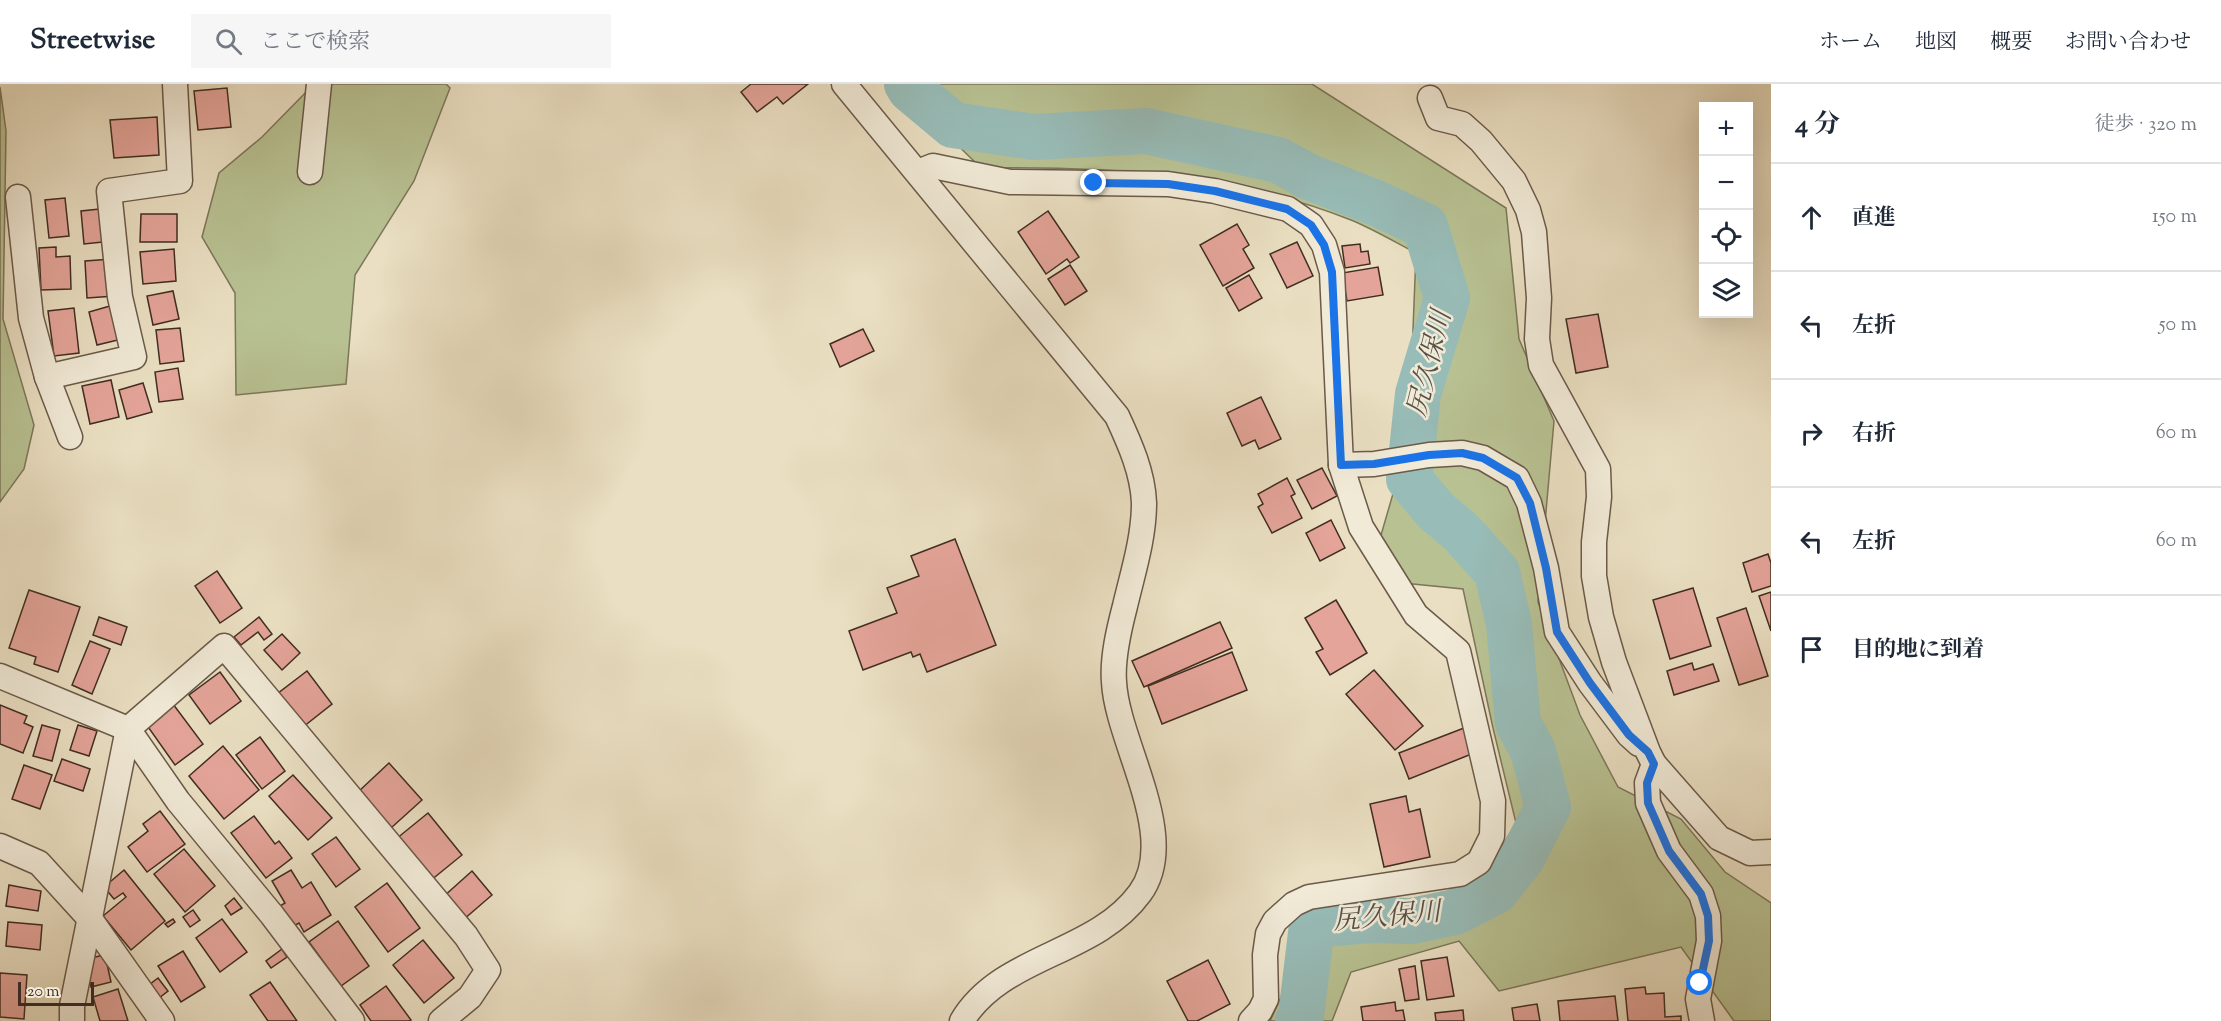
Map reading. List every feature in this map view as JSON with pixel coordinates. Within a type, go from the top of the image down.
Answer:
[{"type":"street","points":[[47,377],[134,357],[120,297],[109,191],[180,181],[175,84]]},
{"type":"street","points":[[310,172],[319,84]]},
{"type":"street","points":[[844,84],[1117,416],[1132,450],[1144,502],[1142,534],[1122,620],[1113,682],[1121,719],[1151,816],[1153,845],[1150,869],[1142,890],[1126,911],[1105,928],[986,990],[962,1021]]},
{"type":"street","points":[[1430,98],[1438,118],[1461,124],[1481,141],[1514,181],[1528,210],[1534,232],[1539,298],[1537,339],[1541,365],[1598,469],[1599,497],[1594,542],[1594,576],[1614,662],[1651,758],[1647,783],[1648,803],[1669,851],[1701,894],[1708,916],[1709,941],[1698,999],[1702,1021]]},
{"type":"street","points":[[918,172],[933,166],[1010,182],[1168,184],[1203,189],[1287,209],[1311,225],[1324,245],[1332,272],[1341,465],[1361,527],[1373,547],[1416,615],[1458,651],[1493,801],[1492,836],[1479,862],[1460,874],[1309,897],[1283,912],[1268,934],[1265,955],[1266,999],[1260,1011],[1251,1021]]},
{"type":"street","points":[[18,197],[31,318],[47,377],[70,437]]},
{"type":"street","points":[[1341,465],[1374,464],[1429,455],[1462,453],[1483,458],[1517,478],[1530,503],[1546,568],[1557,632],[1590,683],[1629,735],[1719,838],[1750,853],[1771,852]]},
{"type":"street","points":[[72,1021],[72,1006],[128,729],[224,646],[466,936],[488,970],[470,997],[441,1021]]},
{"type":"street","points":[[0,676],[128,729],[178,801],[272,915],[352,1021]]},
{"type":"street","points":[[0,846],[39,863],[90,919],[162,1021]]},
{"type":"green space","points":[[314,84],[446,84],[450,88],[414,181],[355,275],[346,384],[236,395],[235,293],[202,237],[219,173],[262,137]]},
{"type":"green space","points":[[889,84],[1312,84],[1506,208],[1519,339],[1554,421],[1538,602],[1580,715],[1618,787],[1681,819],[1725,872],[1771,903],[1771,1021],[1734,1021],[1681,947],[1499,991],[1459,941],[1351,972],[1332,1021],[1270,1021],[1310,935],[1381,910],[1476,891],[1516,823],[1463,589],[1403,583],[1379,542],[1408,442],[1400,390],[1412,355],[1416,253],[1376,231],[1307,204],[1215,182],[1122,171],[981,168],[935,123]]},
{"type":"green space","points":[[0,87],[6,131],[3,319],[34,425],[24,469],[0,502]]},
{"type":"building","points":[[751,84],[808,84],[783,104],[777,97],[757,112],[741,92]]},
{"type":"building","points":[[227,88],[231,127],[198,130],[194,91]]},
{"type":"building","points":[[157,117],[159,155],[114,158],[110,120]]},
{"type":"building","points":[[65,198],[69,236],[49,238],[45,200]]},
{"type":"building","points":[[109,208],[112,241],[84,244],[81,211]]},
{"type":"building","points":[[1048,211],[1079,257],[1070,263],[1067,259],[1046,274],[1018,232]]},
{"type":"building","points":[[141,214],[177,214],[177,242],[140,242]]},
{"type":"building","points":[[1237,224],[1249,245],[1243,249],[1254,268],[1223,286],[1200,245]]},
{"type":"building","points":[[1297,242],[1313,276],[1287,288],[1270,254]]},
{"type":"building","points":[[1360,244],[1361,252],[1368,251],[1370,264],[1345,268],[1342,246]]},
{"type":"building","points":[[56,247],[56,257],[70,256],[71,289],[41,290],[39,248]]},
{"type":"building","points":[[174,249],[176,281],[143,284],[140,252]]},
{"type":"building","points":[[112,259],[115,296],[87,298],[85,261]]},
{"type":"building","points":[[1070,265],[1087,291],[1065,305],[1048,279]]},
{"type":"building","points":[[1378,267],[1383,295],[1347,301],[1342,273]]},
{"type":"building","points":[[1249,275],[1262,298],[1239,311],[1226,288]]},
{"type":"building","points":[[173,291],[179,319],[153,325],[147,296]]},
{"type":"building","points":[[117,304],[126,338],[97,345],[89,312]]},
{"type":"building","points":[[74,308],[79,353],[54,356],[48,311]]},
{"type":"building","points":[[1598,314],[1608,367],[1576,373],[1566,319]]},
{"type":"building","points":[[180,328],[184,361],[160,364],[156,330]]},
{"type":"building","points":[[863,329],[874,351],[840,367],[830,344]]},
{"type":"building","points":[[178,368],[183,399],[159,402],[155,372]]},
{"type":"building","points":[[111,380],[119,417],[90,424],[82,386]]},
{"type":"building","points":[[143,383],[152,412],[127,419],[119,390]]},
{"type":"building","points":[[1261,397],[1281,439],[1259,449],[1255,440],[1242,446],[1227,413]]},
{"type":"building","points":[[1322,468],[1337,496],[1312,509],[1297,480]]},
{"type":"building","points":[[1287,478],[1295,494],[1291,496],[1302,518],[1272,533],[1258,507],[1263,504],[1258,494]]},
{"type":"building","points":[[1331,520],[1345,548],[1320,561],[1306,533]]},
{"type":"building","points":[[955,539],[996,645],[927,672],[920,654],[913,657],[911,652],[863,670],[849,631],[897,613],[887,588],[919,576],[911,556]]},
{"type":"building","points":[[1768,554],[1771,563],[1771,586],[1752,592],[1743,563]]},
{"type":"building","points":[[217,571],[242,608],[220,623],[195,586]]},
{"type":"building","points":[[1693,588],[1711,646],[1670,659],[1653,600]]},
{"type":"building","points":[[29,590],[80,607],[58,672],[34,664],[36,657],[9,648]]},
{"type":"building","points":[[1771,592],[1771,631],[1759,596]]},
{"type":"building","points":[[1336,600],[1367,653],[1330,675],[1316,652],[1323,649],[1305,618]]},
{"type":"building","points":[[1746,608],[1768,676],[1739,685],[1717,618]]},
{"type":"building","points":[[99,617],[127,627],[121,645],[93,635]]},
{"type":"building","points":[[259,617],[272,634],[264,640],[258,632],[241,645],[234,637]]},
{"type":"building","points":[[1220,622],[1232,648],[1144,687],[1132,661]]},
{"type":"building","points":[[282,634],[300,653],[282,670],[264,650]]},
{"type":"building","points":[[90,641],[110,649],[92,694],[72,685]]},
{"type":"building","points":[[1232,652],[1247,690],[1162,724],[1148,686]]},
{"type":"building","points":[[1692,663],[1694,670],[1713,664],[1719,681],[1674,695],[1667,671]]},
{"type":"building","points":[[1374,670],[1423,726],[1395,750],[1346,694]]},
{"type":"building","points":[[307,671],[332,704],[303,727],[277,694]]},
{"type":"building","points":[[220,672],[241,701],[210,724],[189,695]]},
{"type":"building","points":[[173,704],[203,744],[175,765],[146,724]]},
{"type":"building","points":[[0,705],[27,716],[24,723],[33,727],[23,753],[0,744]]},
{"type":"building","points":[[42,725],[60,730],[52,761],[33,756]]},
{"type":"building","points":[[78,725],[97,731],[89,756],[70,750]]},
{"type":"building","points":[[1464,728],[1474,753],[1409,779],[1399,753]]},
{"type":"building","points":[[260,737],[285,771],[262,789],[236,755]]},
{"type":"building","points":[[223,746],[259,790],[224,819],[189,776]]},
{"type":"building","points":[[62,759],[90,769],[83,791],[54,781]]},
{"type":"building","points":[[389,763],[422,800],[391,828],[358,792]]},
{"type":"building","points":[[24,765],[52,775],[40,809],[12,799]]},
{"type":"building","points":[[293,775],[332,818],[308,840],[269,796]]},
{"type":"building","points":[[1406,796],[1409,812],[1420,809],[1430,857],[1384,867],[1370,804]]},
{"type":"building","points":[[160,811],[185,844],[147,872],[128,847],[148,831],[143,824]]},
{"type":"building","points":[[428,813],[462,855],[430,881],[396,839]]},
{"type":"building","points":[[254,816],[275,844],[279,841],[292,858],[266,878],[231,833]]},
{"type":"building","points":[[336,837],[360,869],[336,887],[312,854]]},
{"type":"building","points":[[184,849],[215,886],[185,912],[154,874]]},
{"type":"building","points":[[124,870],[165,921],[131,950],[103,916],[126,897],[123,893],[114,899],[104,887]]},
{"type":"building","points":[[291,870],[302,888],[311,882],[331,915],[304,932],[299,923],[292,927],[280,906],[285,903],[272,881]]},
{"type":"building","points":[[472,871],[492,895],[463,920],[443,897]]},
{"type":"building","points":[[387,883],[420,928],[388,952],[355,907]]},
{"type":"building","points":[[9,885],[41,891],[38,911],[6,906]]},
{"type":"building","points":[[234,898],[242,908],[231,915],[225,906]]},
{"type":"building","points":[[193,910],[200,920],[190,927],[183,917]]},
{"type":"building","points":[[173,919],[175,922],[168,927],[165,924]]},
{"type":"building","points":[[222,919],[247,952],[220,972],[196,938]]},
{"type":"building","points":[[338,921],[369,966],[341,986],[309,942]]},
{"type":"building","points":[[8,922],[42,925],[40,950],[6,946]]},
{"type":"building","points":[[423,940],[454,978],[424,1003],[393,965]]},
{"type":"building","points":[[282,949],[287,957],[271,968],[266,961]]},
{"type":"building","points":[[183,951],[205,987],[181,1002],[158,966]]},
{"type":"building","points":[[105,955],[111,982],[91,987],[85,959]]},
{"type":"building","points":[[1447,957],[1454,996],[1427,1000],[1421,961]]},
{"type":"building","points":[[1208,960],[1230,1004],[1197,1021],[1188,1021],[1167,981]]},
{"type":"building","points":[[1415,966],[1419,999],[1405,1001],[1399,969]]},
{"type":"building","points":[[0,973],[27,975],[24,1019],[0,1017]]},
{"type":"building","points":[[158,978],[168,991],[159,998],[149,985]]},
{"type":"building","points":[[270,982],[297,1021],[268,1021],[250,995]]},
{"type":"building","points":[[386,986],[411,1020],[371,1021],[360,1005]]},
{"type":"building","points":[[1645,987],[1646,994],[1664,993],[1665,1017],[1681,1016],[1681,1021],[1628,1021],[1625,989]]},
{"type":"building","points":[[118,989],[128,1021],[100,1021],[93,997]]},
{"type":"building","points":[[1615,996],[1618,1021],[1560,1021],[1558,1001]]},
{"type":"building","points":[[1395,1002],[1396,1011],[1403,1010],[1405,1021],[1363,1021],[1361,1007]]},
{"type":"building","points":[[1537,1004],[1540,1021],[1514,1021],[1512,1008]]},
{"type":"building","points":[[1463,1010],[1464,1021],[1436,1021],[1435,1013]]},
{"type":"waterway","name":"尻久保川","points":[[907,84],[953,125],[1034,137],[1146,131],[1278,160],[1307,176],[1376,203],[1425,226],[1447,298],[1418,394],[1409,479],[1436,511],[1461,532],[1497,572],[1509,624],[1518,723],[1533,751],[1548,807],[1522,858],[1496,891],[1455,912],[1412,921],[1369,920],[1312,925],[1301,1016],[1298,1021]]},
{"type":"route","points":[[1094,183],[1168,184],[1215,191],[1287,209],[1311,225],[1324,245],[1332,272],[1341,465],[1374,464],[1429,455],[1462,453],[1483,458],[1517,478],[1530,503],[1546,568],[1557,632],[1590,683],[1629,735],[1648,752],[1654,764],[1647,783],[1648,803],[1669,851],[1701,894],[1708,916],[1709,941],[1700,983]]}]
